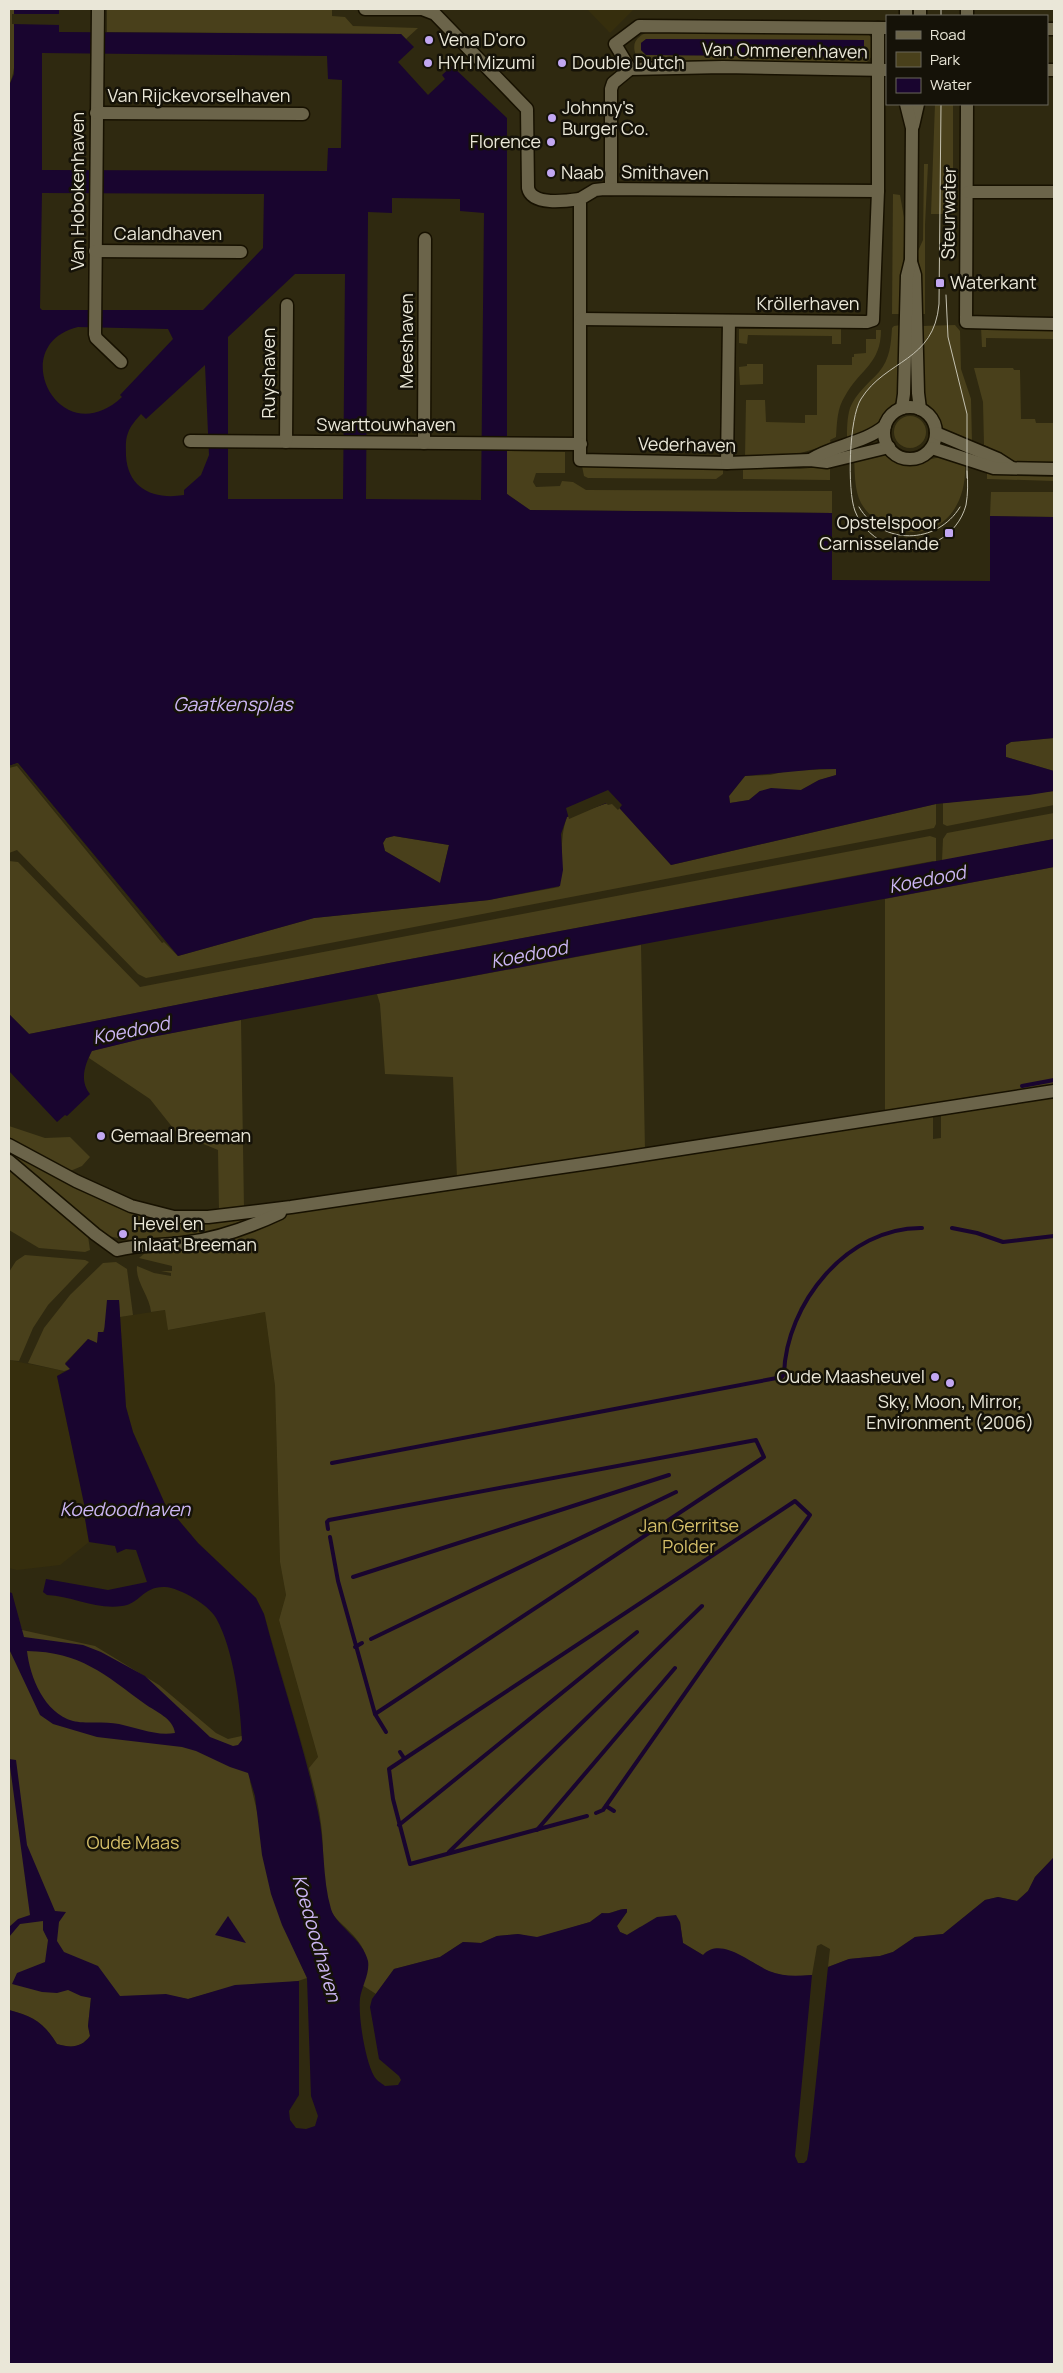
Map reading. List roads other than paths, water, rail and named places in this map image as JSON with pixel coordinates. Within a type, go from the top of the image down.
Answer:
[{"type":"street","name":"Van Hobokenhaven","points":[[98,9],[95,330],[96,338],[121,362]]},
{"type":"street","points":[[365,9],[422,9],[435,14],[527,109],[528,188],[532,195],[539,200],[580,199],[581,444]]},
{"type":"street","name":"Van Ommerenhaven","points":[[639,26],[882,28],[882,70],[723,67],[630,69],[615,44],[639,26]]},
{"type":"street","points":[[611,189],[611,89],[613,83],[630,69]]},
{"type":"street","name":"Kröllerhaven","points":[[581,319],[867,322],[874,320],[882,70]]},
{"type":"street","points":[[906,105],[912,128]]},
{"type":"street","points":[[902,408],[907,276],[911,260],[912,128],[918,105]]},
{"type":"street","name":"Steurwater","points":[[967,105],[966,322],[1054,324]]},
{"type":"street","name":"Van Rijckevorselhaven","points":[[96,112],[303,114]]},
{"type":"street","name":"Smithaven","points":[[580,199],[594,190],[611,189],[878,191]]},
{"type":"street","points":[[968,192],[1054,192]]},
{"type":"street","name":"Meeshaven","points":[[424,443],[426,239]]},
{"type":"street","name":"Calandhaven","points":[[95,251],[241,252]]},
{"type":"street","points":[[911,260],[915,274],[920,409]]},
{"type":"street","name":"Ruyshaven","points":[[286,442],[287,305]]},
{"type":"street","points":[[727,463],[729,321]]},
{"type":"street","points":[[914,407],[920,409],[932,418],[936,433],[932,448],[918,458],[910,459],[894,453],[886,440],[885,426],[891,415],[902,408],[914,407]]},
{"type":"street","name":"Vederhaven","points":[[810,460],[824,451],[874,435],[885,426]]},
{"type":"street","points":[[936,433],[998,459],[1012,468]]},
{"type":"street","name":"Swarttouwhaven","points":[[190,441],[581,444]]},
{"type":"street","name":"Vederhaven","points":[[581,444],[580,460],[727,463],[810,460],[827,462],[889,447]]},
{"type":"street","points":[[932,448],[994,468],[1054,469]]},
{"type":"street","points":[[9,1145],[76,1181],[131,1206],[152,1213],[174,1217],[208,1217],[292,1207],[1054,1091]]},
{"type":"street","points":[[9,1161],[95,1234],[117,1250],[153,1244],[197,1241],[251,1225],[292,1207]]},
{"type":"water","name":"Gaatkensplas","points":[[14,9],[59,9],[59,32],[401,34],[414,47],[398,62],[428,95],[445,79],[442,75],[452,66],[507,118],[507,494],[530,510],[832,513],[832,580],[990,581],[990,516],[1054,517],[1054,738],[1011,742],[1006,745],[1006,757],[1054,771],[1054,791],[936,804],[671,865],[613,801],[567,817],[561,834],[563,870],[560,886],[489,900],[314,918],[178,956],[18,763],[9,766],[9,86],[14,74]],"holes":[[[42,53],[327,56],[328,79],[342,80],[341,148],[328,148],[327,171],[42,170]],[[42,193],[264,194],[263,248],[203,310],[42,310],[40,308]],[[392,198],[460,199],[460,211],[484,213],[481,500],[366,499],[368,212],[392,213]],[[295,274],[345,274],[343,499],[228,499],[228,337]],[[78,327],[168,329],[173,339],[120,395],[122,397],[99,411],[79,413],[61,405],[49,390],[43,372],[45,354],[56,338]],[[205,365],[209,455],[201,475],[184,490],[184,495],[163,496],[153,494],[144,490],[132,477],[126,456],[126,439],[130,428],[141,414],[146,419]],[[836,769],[836,775],[819,780],[801,790],[771,788],[760,791],[749,800],[730,803],[729,796],[745,776]],[[394,836],[449,845],[440,883],[385,851],[383,843],[386,838]]]},
{"type":"water","points":[[646,39],[864,40],[864,57],[646,55],[641,50],[641,43]]},
{"type":"water","name":"Koedood","points":[[1054,839],[1054,867],[141,1039],[92,1051],[84,1072],[85,1084],[90,1094],[67,1116],[65,1115],[57,1122],[9,1071],[9,1014],[29,1034],[389,963]]},
{"type":"water","name":"Koedoodhaven","points":[[107,1300],[119,1300],[126,1407],[133,1432],[165,1504],[198,1543],[256,1598],[264,1614],[312,1787],[320,1824],[326,1885],[331,1909],[338,1921],[361,1946],[368,1961],[367,1975],[360,1998],[361,2026],[371,2069],[376,2079],[385,2086],[398,2085],[401,2080],[399,2076],[379,2059],[370,2007],[372,1999],[394,1969],[440,1957],[463,1942],[481,1943],[497,1936],[518,1934],[537,1937],[590,1922],[602,1913],[621,1909],[627,1909],[627,1912],[617,1926],[620,1932],[627,1935],[657,1917],[676,1915],[680,1922],[683,1943],[703,1955],[710,1950],[718,1948],[736,1953],[774,1973],[790,1976],[812,1975],[795,2156],[798,2163],[804,2163],[807,2160],[809,2148],[828,1967],[849,1959],[880,1956],[893,1952],[915,1937],[943,1934],[985,1900],[998,1897],[1017,1901],[1028,1891],[1035,1877],[1054,1857],[1054,2364],[9,2364],[9,2010],[37,2021],[57,2044],[75,2046],[83,2043],[90,2036],[88,2026],[91,1998],[68,1990],[57,1993],[42,1992],[12,1984],[17,1973],[45,1962],[48,1940],[43,1930],[43,1921],[20,1924],[9,1937],[9,1927],[18,1919],[30,1915],[9,1759],[16,1760],[27,1845],[55,1911],[66,1912],[59,1922],[57,1941],[64,1952],[98,1966],[120,1996],[166,1994],[188,1999],[235,1985],[299,1981],[299,2095],[289,2111],[290,2120],[296,2128],[306,2129],[315,2126],[318,2116],[311,2096],[307,1978],[282,1925],[271,1894],[262,1855],[255,1796],[248,1773],[182,1747],[97,1737],[53,1724],[40,1715],[9,1649],[9,1592],[12,1593],[24,1637],[83,1645],[101,1652],[145,1676],[210,1737],[233,1746],[238,1745],[242,1740],[238,1694],[232,1661],[216,1618],[201,1603],[178,1590],[165,1587],[152,1589],[128,1605],[112,1607],[47,1595],[43,1592],[46,1579],[108,1590],[147,1582],[136,1550],[126,1549],[117,1553],[115,1546],[89,1542],[85,1519],[87,1518],[57,1376],[70,1369],[65,1364],[88,1339],[97,1343],[98,1332],[104,1332]],"holes":[[[27,1651],[46,1652],[77,1660],[104,1674],[168,1719],[175,1733],[154,1733],[119,1724],[78,1722],[63,1717],[46,1702],[31,1672]]]},
{"type":"water","points":[[228,1916],[246,1943],[215,1935]]},
{"type":"waterway","points":[[1022,1086],[1054,1080]]},
{"type":"waterway","points":[[332,1463],[782,1377],[787,1348],[796,1322],[809,1297],[826,1274],[846,1255],[869,1241],[895,1231],[922,1228]]},
{"type":"waterway","points":[[952,1228],[977,1233],[1003,1242],[1054,1236]]},
{"type":"waterway","points":[[328,1529],[327,1522],[329,1520],[756,1440],[764,1457],[375,1714],[338,1581],[330,1537]]},
{"type":"waterway","points":[[353,1577],[669,1475]]},
{"type":"waterway","points":[[371,1639],[676,1492]]},
{"type":"waterway","points":[[587,1816],[410,1864],[393,1799],[389,1769],[795,1501],[810,1515],[603,1810],[596,1813]]},
{"type":"waterway","points":[[449,1852],[702,1606]]},
{"type":"waterway","points":[[399,1825],[637,1632]]},
{"type":"waterway","points":[[355,1647],[362,1643]]},
{"type":"waterway","points":[[537,1830],[675,1668]]},
{"type":"waterway","points":[[375,1714],[386,1732]]},
{"type":"waterway","points":[[400,1752],[404,1758]]},
{"type":"waterway","points":[[606,1806],[614,1811]]},
{"type":"tram line","points":[[941,9],[941,15]]},
{"type":"tram line","points":[[941,105],[939,304],[935,323],[928,338],[919,349],[871,386],[857,408],[852,437],[850,471],[852,501],[855,511],[865,528],[874,537],[892,546],[904,548],[927,546],[947,534],[962,516],[967,501],[967,471]]},
{"type":"tram line","points":[[946,295],[948,337],[967,414],[967,478]]},
{"type":"tram line","points":[[859,507],[869,520],[881,529],[895,534],[910,536],[938,529],[950,520],[960,507]]},
{"type":"place","name":"Vena D'oro","points":[[429,40]]},
{"type":"place","name":"HYH Mizumi","points":[[428,63]]},
{"type":"place","name":"Double Dutch","points":[[562,63]]},
{"type":"place","name":"Johnny's Burger Co.","points":[[552,118]]},
{"type":"place","name":"Florence","points":[[551,142]]},
{"type":"place","name":"Naab","points":[[551,173]]},
{"type":"place","name":"Waterkant","points":[[940,283]]},
{"type":"place","name":"Opstelspoor Carnisselande","points":[[949,533]]},
{"type":"place","name":"Gemaal Breeman","points":[[101,1136]]},
{"type":"place","name":"Hevel en inlaat Breeman","points":[[123,1234]]},
{"type":"place","name":"Oude Maasheuvel","points":[[935,1377]]},
{"type":"place","name":"Sky, Moon, Mirror, Environment (2006)","points":[[950,1383]]},
{"type":"park label","name":"Jan Gerritse Polder","points":[[689,1536]]},
{"type":"park label","name":"Oude Maas","points":[[133,1843]]}]
